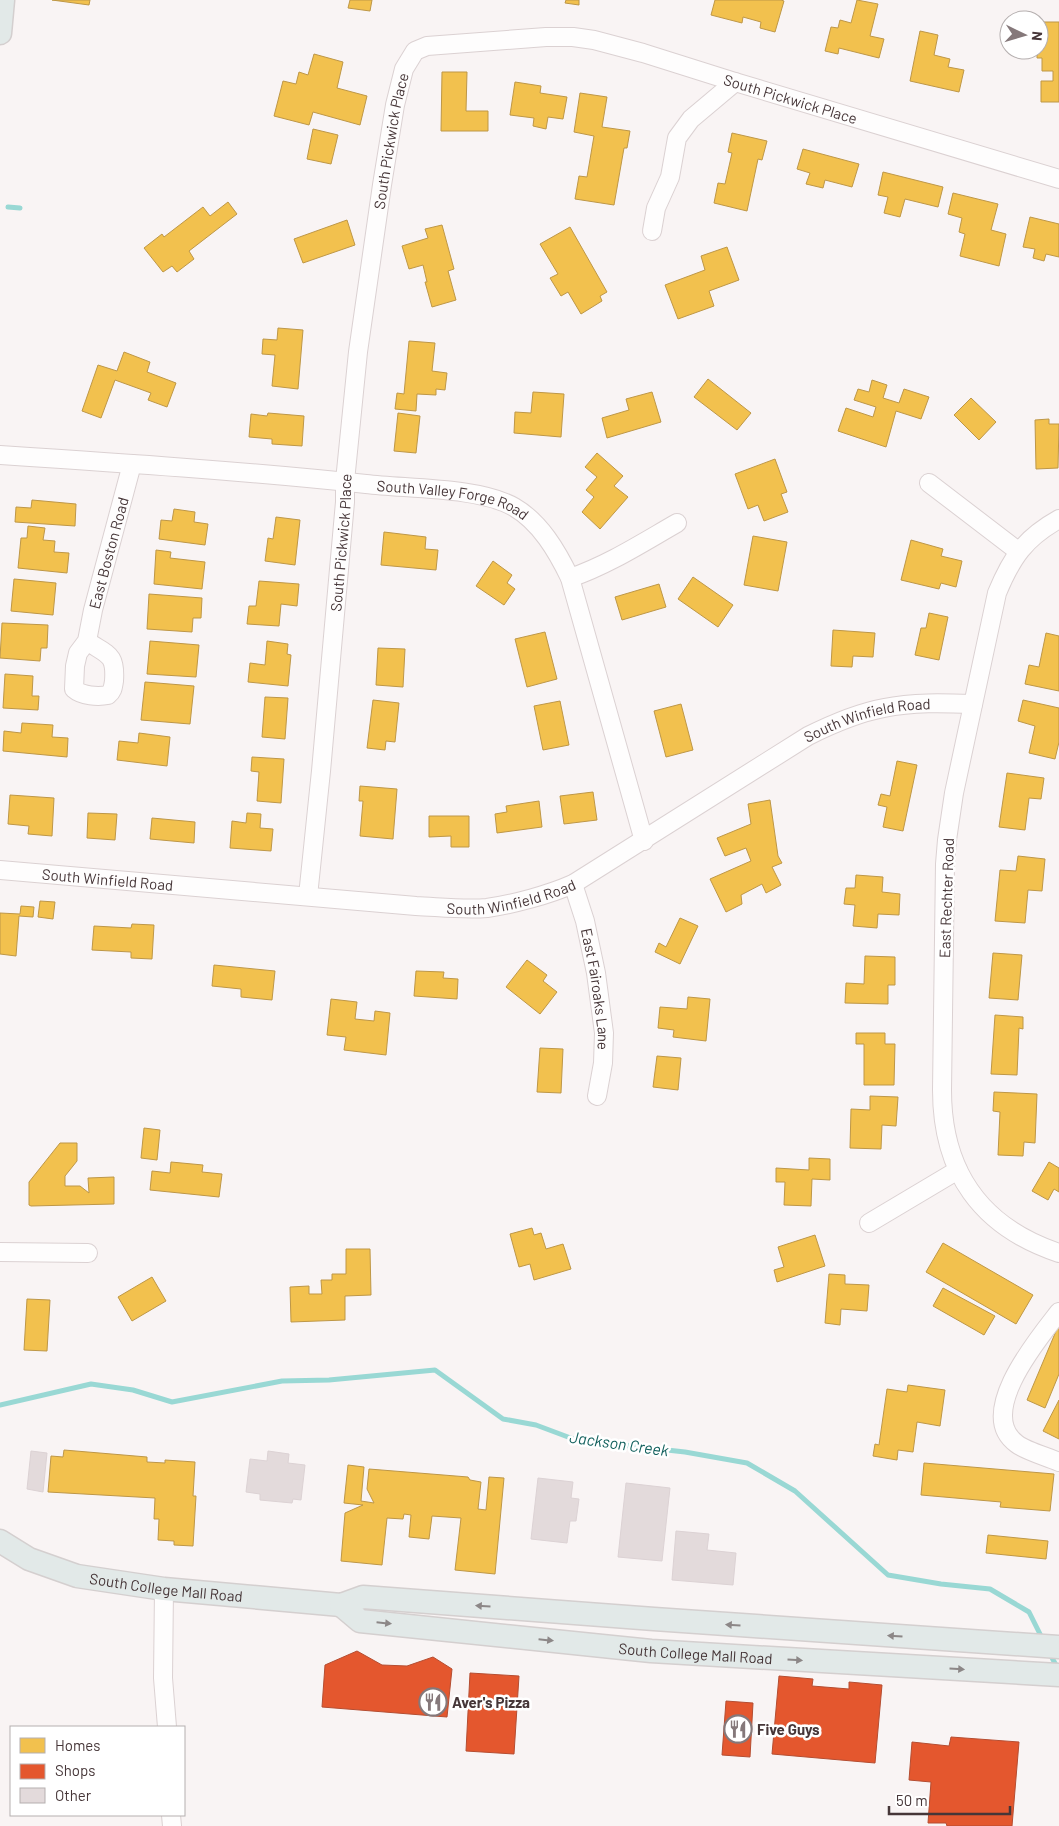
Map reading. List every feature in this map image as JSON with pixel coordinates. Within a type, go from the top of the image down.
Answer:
[{"type":"main road","points":[[0,33],[3,0]]},
{"type":"main road","name":"South College Mall Road","points":[[0,1541],[29,1559],[78,1576],[164,1589],[340,1606],[363,1597],[1059,1647]]},
{"type":"main road","name":"South College Mall Road","points":[[340,1606],[360,1621],[651,1651],[1053,1675]]},
{"type":"main road","points":[[651,1651],[654,1619]]},
{"type":"street","name":"South Pickwick Place","points":[[308,896],[321,771],[345,502],[345,481],[358,352],[382,184],[400,79],[415,51],[427,46],[546,37],[573,37],[594,40],[643,53],[1059,179]]},
{"type":"street","points":[[652,231],[656,208],[670,177],[677,138],[691,119],[735,82]]},
{"type":"street","name":"South Valley Forge Road","points":[[0,455],[345,481],[458,492],[478,495],[515,508],[542,532],[561,560],[570,578],[644,841]]},
{"type":"street","name":"East Boston Road","points":[[87,641],[93,610],[132,464]]},
{"type":"street","points":[[929,483],[1018,551]]},
{"type":"street","name":"East Rechter Road","points":[[1059,518],[1039,532],[1018,551],[998,593],[954,793],[945,864],[942,1106],[948,1143],[958,1170],[970,1191],[992,1217],[1010,1231],[1059,1253]]},
{"type":"street","points":[[570,578],[612,560],[677,523]]},
{"type":"street","name":"South Winfield Road","points":[[0,870],[416,906],[469,909],[487,908],[557,891],[573,884],[808,736],[836,722],[892,706],[928,703],[973,704]]},
{"type":"street","name":"East Fairoaks Lane","points":[[573,884],[585,921],[596,973],[604,1033],[603,1063],[598,1096]]},
{"type":"street","points":[[869,1223],[958,1170]]},
{"type":"street","points":[[0,1252],[88,1253]]},
{"type":"street","points":[[1059,1312],[1039,1337],[1011,1382],[1002,1412],[1004,1430],[1017,1444],[1059,1462]]},
{"type":"street","points":[[164,1589],[163,1678],[167,1726]]},
{"type":"building: Homes","points":[[52,0],[90,0],[89,5]]},
{"type":"building: Homes","points":[[350,0],[372,0],[370,11],[348,8]]},
{"type":"building: Homes","points":[[566,0],[579,0],[579,5],[565,3]]},
{"type":"building: Homes","points":[[715,0],[784,1],[775,32],[760,28],[761,22],[743,17],[742,23],[711,15]]},
{"type":"building: Homes","points":[[857,0],[878,4],[870,36],[884,39],[879,58],[839,48],[838,54],[825,51],[831,27],[838,28],[840,20],[851,23]]},
{"type":"building: Homes","points":[[1049,22],[1059,22],[1059,102],[1041,102],[1041,81],[1053,81],[1053,71],[1042,71],[1042,60],[1049,60]]},
{"type":"building: Homes","points":[[920,31],[938,35],[934,55],[950,59],[948,67],[964,70],[959,92],[910,81]]},
{"type":"building: Homes","points":[[314,54],[343,62],[337,88],[367,96],[360,125],[313,112],[309,125],[274,116],[283,81],[296,84],[299,72],[308,75]]},
{"type":"building: Homes","points":[[442,72],[467,72],[466,111],[488,111],[488,131],[441,131]]},
{"type":"building: Homes","points":[[515,82],[541,86],[540,93],[567,97],[563,119],[548,117],[546,129],[533,126],[534,118],[510,115]]},
{"type":"building: Homes","points":[[580,93],[607,97],[602,127],[630,131],[627,148],[624,148],[614,205],[575,199],[579,176],[587,177],[594,136],[574,132]]},
{"type":"building: Homes","points":[[313,129],[338,135],[331,164],[307,159]]},
{"type":"building: Homes","points":[[732,133],[767,141],[762,160],[758,159],[747,211],[714,203],[718,183],[725,184],[732,153],[728,152]]},
{"type":"building: Homes","points":[[803,149],[859,164],[852,187],[825,180],[823,188],[806,184],[810,173],[797,169]]},
{"type":"building: Homes","points":[[883,172],[943,187],[938,207],[905,199],[900,217],[884,213],[888,197],[878,195]]},
{"type":"building: Homes","points":[[953,193],[998,204],[991,230],[1006,234],[999,266],[960,256],[965,234],[959,232],[962,218],[948,214]]},
{"type":"building: Homes","points":[[228,202],[237,214],[189,251],[194,259],[177,272],[172,266],[163,272],[144,248],[162,234],[164,237],[203,207],[210,216]]},
{"type":"building: Homes","points":[[1030,217],[1059,224],[1059,257],[1046,254],[1044,261],[1033,258],[1035,249],[1023,247]]},
{"type":"building: Homes","points":[[347,220],[355,245],[303,263],[294,239]]},
{"type":"building: Homes","points":[[442,225],[454,269],[448,271],[456,300],[432,307],[425,282],[427,282],[423,265],[409,269],[402,246],[428,238],[425,229]]},
{"type":"building: Homes","points":[[570,227],[607,292],[600,296],[602,301],[581,314],[568,292],[561,296],[550,278],[558,274],[540,244]]},
{"type":"building: Homes","points":[[727,247],[739,280],[709,291],[714,306],[678,319],[665,285],[705,270],[701,256]]},
{"type":"building: Homes","points":[[278,328],[303,330],[298,389],[272,386],[275,355],[262,354],[263,339],[277,340]]},
{"type":"building: Homes","points":[[409,341],[435,343],[432,371],[447,373],[445,390],[436,389],[436,395],[417,394],[416,411],[395,409],[397,393],[404,394]]},
{"type":"building: Homes","points":[[124,352],[150,362],[147,372],[176,383],[167,407],[148,400],[151,393],[115,380],[101,418],[82,411],[98,365],[117,371]]},
{"type":"building: Homes","points":[[708,379],[751,413],[737,430],[694,397]]},
{"type":"building: Homes","points":[[872,380],[887,385],[883,398],[899,403],[904,389],[929,397],[921,419],[896,411],[886,447],[838,431],[846,408],[873,417],[876,407],[854,400],[858,389],[869,392]]},
{"type":"building: Homes","points":[[533,392],[564,394],[561,437],[514,433],[515,412],[531,413]]},
{"type":"building: Homes","points":[[652,392],[661,422],[607,438],[602,418],[629,410],[626,399]]},
{"type":"building: Homes","points":[[971,398],[996,422],[979,440],[954,415]]},
{"type":"building: Homes","points":[[268,413],[304,416],[302,446],[272,444],[272,439],[249,437],[251,414],[267,416]]},
{"type":"building: Homes","points":[[398,413],[420,416],[416,453],[394,451]]},
{"type":"building: Homes","points":[[1049,419],[1049,424],[1059,424],[1058,468],[1036,469],[1035,420]]},
{"type":"building: Homes","points":[[597,453],[623,476],[614,486],[628,497],[600,529],[582,512],[594,497],[586,490],[597,477],[585,467]]},
{"type":"building: Homes","points":[[775,459],[787,492],[781,494],[788,512],[764,521],[758,505],[748,509],[735,474]]},
{"type":"building: Homes","points":[[32,500],[76,504],[75,526],[15,522],[16,507],[31,508]]},
{"type":"building: Homes","points":[[174,509],[195,512],[194,522],[208,524],[205,545],[159,539],[161,520],[172,521]]},
{"type":"building: Homes","points":[[276,517],[300,520],[295,565],[265,561],[268,538],[273,539]]},
{"type":"building: Homes","points":[[28,526],[45,528],[43,540],[55,541],[54,552],[69,553],[67,573],[18,568],[21,538],[27,538]]},
{"type":"building: Homes","points":[[384,532],[426,537],[425,549],[438,550],[436,570],[381,565]]},
{"type":"building: Homes","points":[[753,536],[787,542],[778,591],[744,585]]},
{"type":"building: Homes","points":[[911,540],[943,549],[941,556],[962,561],[956,587],[941,583],[939,589],[901,580]]},
{"type":"building: Homes","points":[[156,550],[171,552],[170,558],[205,562],[202,589],[154,584]]},
{"type":"building: Homes","points":[[493,561],[512,575],[507,583],[515,589],[504,605],[476,586]]},
{"type":"building: Homes","points":[[693,577],[733,605],[718,627],[678,599]]},
{"type":"building: Homes","points":[[14,579],[56,583],[53,615],[11,611]]},
{"type":"building: Homes","points":[[259,581],[299,584],[297,606],[281,604],[279,626],[247,624],[249,606],[256,606]]},
{"type":"building: Homes","points":[[659,584],[666,607],[622,620],[615,597]]},
{"type":"building: Homes","points":[[149,594],[202,598],[201,618],[193,618],[192,632],[147,629]]},
{"type":"building: Homes","points":[[929,613],[948,617],[939,660],[915,655],[921,628],[926,628]]},
{"type":"building: Homes","points":[[2,623],[48,625],[47,648],[41,648],[40,661],[0,658]]},
{"type":"building: Homes","points":[[833,630],[875,633],[873,657],[853,656],[852,667],[831,666]]},
{"type":"building: Homes","points":[[545,632],[557,679],[527,687],[515,639]]},
{"type":"building: Homes","points":[[1046,633],[1059,636],[1059,691],[1025,684],[1029,665],[1039,667]]},
{"type":"building: Homes","points":[[150,641],[199,645],[196,677],[147,674]]},
{"type":"building: Homes","points":[[267,641],[288,644],[287,654],[291,655],[288,686],[248,682],[250,663],[265,665]]},
{"type":"building: Homes","points":[[378,648],[405,649],[403,687],[376,685]]},
{"type":"building: Homes","points":[[5,674],[33,676],[32,696],[39,696],[38,710],[3,708]]},
{"type":"building: Homes","points":[[145,682],[194,686],[190,724],[141,720]]},
{"type":"building: Homes","points":[[265,697],[288,698],[285,739],[262,737]]},
{"type":"building: Homes","points":[[373,700],[399,703],[395,742],[386,741],[385,750],[367,748]]},
{"type":"building: Homes","points":[[1023,700],[1059,708],[1059,742],[1055,759],[1029,753],[1035,726],[1018,721]]},
{"type":"building: Homes","points":[[560,701],[569,745],[543,750],[534,706]]},
{"type":"building: Homes","points":[[681,704],[693,750],[666,757],[654,711]]},
{"type":"building: Homes","points":[[22,723],[53,725],[52,737],[68,738],[67,757],[3,751],[4,731],[21,733]]},
{"type":"building: Homes","points":[[139,733],[170,737],[167,766],[117,760],[119,741],[138,743]]},
{"type":"building: Homes","points":[[252,757],[284,759],[281,803],[257,801],[259,772],[251,771]]},
{"type":"building: Homes","points":[[897,761],[917,765],[903,831],[883,827],[887,807],[878,805],[881,794],[890,796]]},
{"type":"building: Homes","points":[[1007,773],[1044,778],[1041,799],[1029,798],[1025,830],[999,827]]},
{"type":"building: Homes","points":[[360,786],[397,789],[393,839],[360,836],[363,801],[359,801]]},
{"type":"building: Homes","points":[[593,792],[597,820],[564,824],[560,796]]},
{"type":"building: Homes","points":[[10,795],[54,798],[52,836],[28,834],[29,826],[8,824]]},
{"type":"building: Homes","points":[[770,800],[778,856],[782,863],[772,867],[781,885],[766,893],[762,884],[741,895],[742,904],[726,912],[710,879],[751,861],[746,848],[725,856],[717,838],[751,824],[748,804]]},
{"type":"building: Homes","points":[[539,801],[542,827],[497,833],[495,814],[507,812],[506,806]]},
{"type":"building: Homes","points":[[88,813],[117,814],[115,840],[87,838]]},
{"type":"building: Homes","points":[[247,813],[261,814],[260,828],[273,829],[271,851],[230,848],[232,821],[246,823]]},
{"type":"building: Homes","points":[[429,816],[469,816],[469,847],[451,847],[451,836],[429,837]]},
{"type":"building: Homes","points":[[152,818],[195,822],[194,843],[150,839]]},
{"type":"building: Homes","points":[[1018,856],[1045,859],[1042,891],[1028,890],[1025,923],[995,921],[1000,870],[1016,871]]},
{"type":"building: Homes","points":[[856,875],[883,877],[882,892],[900,894],[899,915],[878,914],[877,928],[853,926],[855,905],[844,904],[846,888],[855,888]]},
{"type":"building: Homes","points":[[40,901],[55,902],[53,919],[38,917]]},
{"type":"building: Homes","points":[[21,906],[34,907],[33,917],[19,916],[16,956],[0,954],[0,913],[20,914]]},
{"type":"building: Homes","points":[[680,918],[698,926],[680,964],[655,952],[659,943],[666,947]]},
{"type":"building: Homes","points":[[132,924],[154,925],[152,959],[131,958],[131,952],[92,950],[94,926],[131,928]]},
{"type":"building: Homes","points":[[993,953],[1022,955],[1018,1000],[989,998]]},
{"type":"building: Homes","points":[[865,956],[895,957],[895,985],[888,985],[888,1004],[845,1003],[846,983],[864,984]]},
{"type":"building: Homes","points":[[527,960],[547,975],[543,981],[557,992],[540,1014],[506,987]]},
{"type":"building: Homes","points":[[214,965],[275,971],[272,1000],[241,997],[241,989],[212,986]]},
{"type":"building: Homes","points":[[416,971],[444,972],[443,978],[458,979],[457,999],[414,996]]},
{"type":"building: Homes","points":[[688,997],[710,999],[706,1041],[673,1037],[674,1030],[658,1028],[660,1007],[687,1009]]},
{"type":"building: Homes","points":[[331,999],[357,1002],[355,1019],[374,1021],[375,1011],[390,1013],[386,1055],[344,1050],[346,1037],[327,1035]]},
{"type":"building: Homes","points":[[995,1015],[1023,1017],[1023,1029],[1019,1028],[1017,1075],[991,1074]]},
{"type":"building: Homes","points":[[856,1033],[885,1033],[885,1044],[895,1044],[894,1085],[864,1085],[864,1044],[856,1044]]},
{"type":"building: Homes","points":[[540,1048],[563,1049],[561,1093],[537,1092]]},
{"type":"building: Homes","points":[[657,1056],[681,1058],[678,1090],[653,1087]]},
{"type":"building: Homes","points":[[994,1092],[1037,1094],[1035,1143],[1024,1142],[1023,1156],[998,1155],[1000,1112],[993,1111]]},
{"type":"building: Homes","points":[[870,1096],[898,1097],[896,1126],[882,1125],[881,1149],[850,1148],[851,1109],[870,1110]]},
{"type":"building: Homes","points":[[144,1128],[160,1130],[157,1160],[141,1158]]},
{"type":"building: Homes","points":[[60,1143],[77,1143],[77,1161],[65,1176],[65,1186],[80,1186],[89,1193],[88,1178],[114,1177],[114,1204],[29,1205],[29,1182]]},
{"type":"building: Homes","points":[[809,1158],[830,1159],[830,1180],[812,1179],[811,1206],[784,1205],[785,1182],[776,1182],[776,1168],[809,1170]]},
{"type":"building: Homes","points":[[171,1162],[203,1165],[202,1172],[222,1174],[219,1197],[150,1190],[152,1171],[170,1173]]},
{"type":"building: Homes","points":[[1049,1162],[1059,1168],[1059,1192],[1054,1189],[1048,1200],[1032,1191]]},
{"type":"building: Homes","points":[[532,1228],[534,1235],[541,1233],[546,1249],[563,1244],[571,1269],[534,1280],[530,1264],[519,1267],[510,1234]]},
{"type":"building: Homes","points":[[815,1235],[825,1266],[777,1282],[774,1270],[784,1267],[778,1247]]},
{"type":"building: Homes","points":[[943,1243],[1033,1295],[1016,1324],[926,1272]]},
{"type":"building: Homes","points":[[346,1249],[370,1249],[371,1295],[345,1296],[345,1320],[291,1322],[290,1287],[309,1286],[309,1294],[322,1294],[321,1280],[332,1280],[332,1274],[346,1274]]},
{"type":"building: Homes","points":[[829,1274],[845,1275],[845,1284],[869,1285],[867,1311],[841,1309],[840,1325],[825,1323]]},
{"type":"building: Homes","points":[[152,1277],[166,1301],[132,1321],[118,1297]]},
{"type":"building: Homes","points":[[943,1288],[995,1316],[984,1335],[933,1306]]},
{"type":"building: Homes","points":[[27,1299],[50,1300],[47,1351],[24,1350]]},
{"type":"building: Homes","points":[[1059,1324],[1059,1374],[1045,1408],[1027,1400]]},
{"type":"building: Homes","points":[[908,1385],[945,1390],[940,1426],[917,1422],[913,1452],[898,1450],[897,1460],[873,1456],[875,1444],[879,1445],[887,1389],[907,1392]]},
{"type":"building: Homes","points":[[1059,1400],[1059,1439],[1043,1431]]},
{"type":"building: Homes","points":[[64,1450],[147,1457],[147,1462],[165,1463],[165,1460],[195,1462],[193,1496],[196,1496],[193,1546],[174,1545],[174,1541],[158,1540],[159,1519],[154,1519],[155,1498],[48,1492],[51,1456],[63,1457]]},
{"type":"building: Homes","points":[[924,1463],[1054,1474],[1050,1511],[1000,1507],[1001,1502],[921,1495]]},
{"type":"building: Homes","points":[[348,1465],[364,1467],[361,1501],[374,1503],[367,1489],[369,1469],[468,1477],[470,1480],[481,1482],[478,1509],[486,1510],[489,1477],[504,1478],[495,1574],[455,1570],[461,1518],[432,1516],[429,1539],[409,1537],[411,1515],[404,1514],[403,1519],[387,1518],[382,1565],[341,1561],[345,1513],[363,1505],[344,1503]]},
{"type":"building: Homes","points":[[988,1535],[1048,1541],[1046,1559],[986,1553]]},
{"type":"building: Shops","points":[[357,1651],[382,1665],[407,1666],[433,1657],[452,1669],[447,1717],[322,1707],[325,1665]]},
{"type":"building: Shops","points":[[470,1673],[519,1676],[514,1754],[466,1751]]},
{"type":"building: Shops","points":[[779,1676],[813,1679],[812,1686],[849,1689],[849,1682],[882,1685],[875,1763],[772,1754]]},
{"type":"building: Shops","name":"Five Guys","points":[[726,1701],[753,1703],[750,1757],[722,1755]]},
{"type":"building: Shops","points":[[951,1737],[1019,1742],[1012,1826],[947,1826],[946,1823],[928,1823],[931,1782],[909,1780],[912,1742],[949,1746]]},
{"type":"building: Other","points":[[31,1451],[47,1453],[43,1492],[27,1489]]},
{"type":"building: Other","points":[[268,1451],[289,1454],[288,1463],[305,1465],[301,1500],[293,1499],[292,1503],[260,1500],[260,1494],[246,1492],[250,1459],[267,1461]]},
{"type":"building: Other","points":[[538,1478],[573,1482],[571,1498],[579,1499],[576,1521],[570,1521],[567,1543],[531,1539]]},
{"type":"building: Other","points":[[626,1483],[670,1488],[662,1561],[618,1557]]},
{"type":"building: Other","points":[[676,1531],[709,1534],[707,1550],[736,1553],[733,1585],[672,1580]]},
{"type":"waterway","points":[[8,207],[20,208]]},
{"type":"waterway","name":"Jackson Creek","points":[[0,1405],[91,1384],[133,1390],[172,1402],[282,1381],[329,1380],[435,1370],[503,1419],[536,1425],[576,1440],[685,1452],[747,1463],[795,1491],[888,1575],[941,1584],[990,1589],[1029,1612],[1043,1640]]},
{"type":"waterway","name":"Jackson Creek","points":[[1049,1652],[1058,1669]]},
{"type":"place","name":"Aver's Pizza","points":[[433,1702]]},
{"type":"place","name":"Five Guys","points":[[738,1729]]}]
